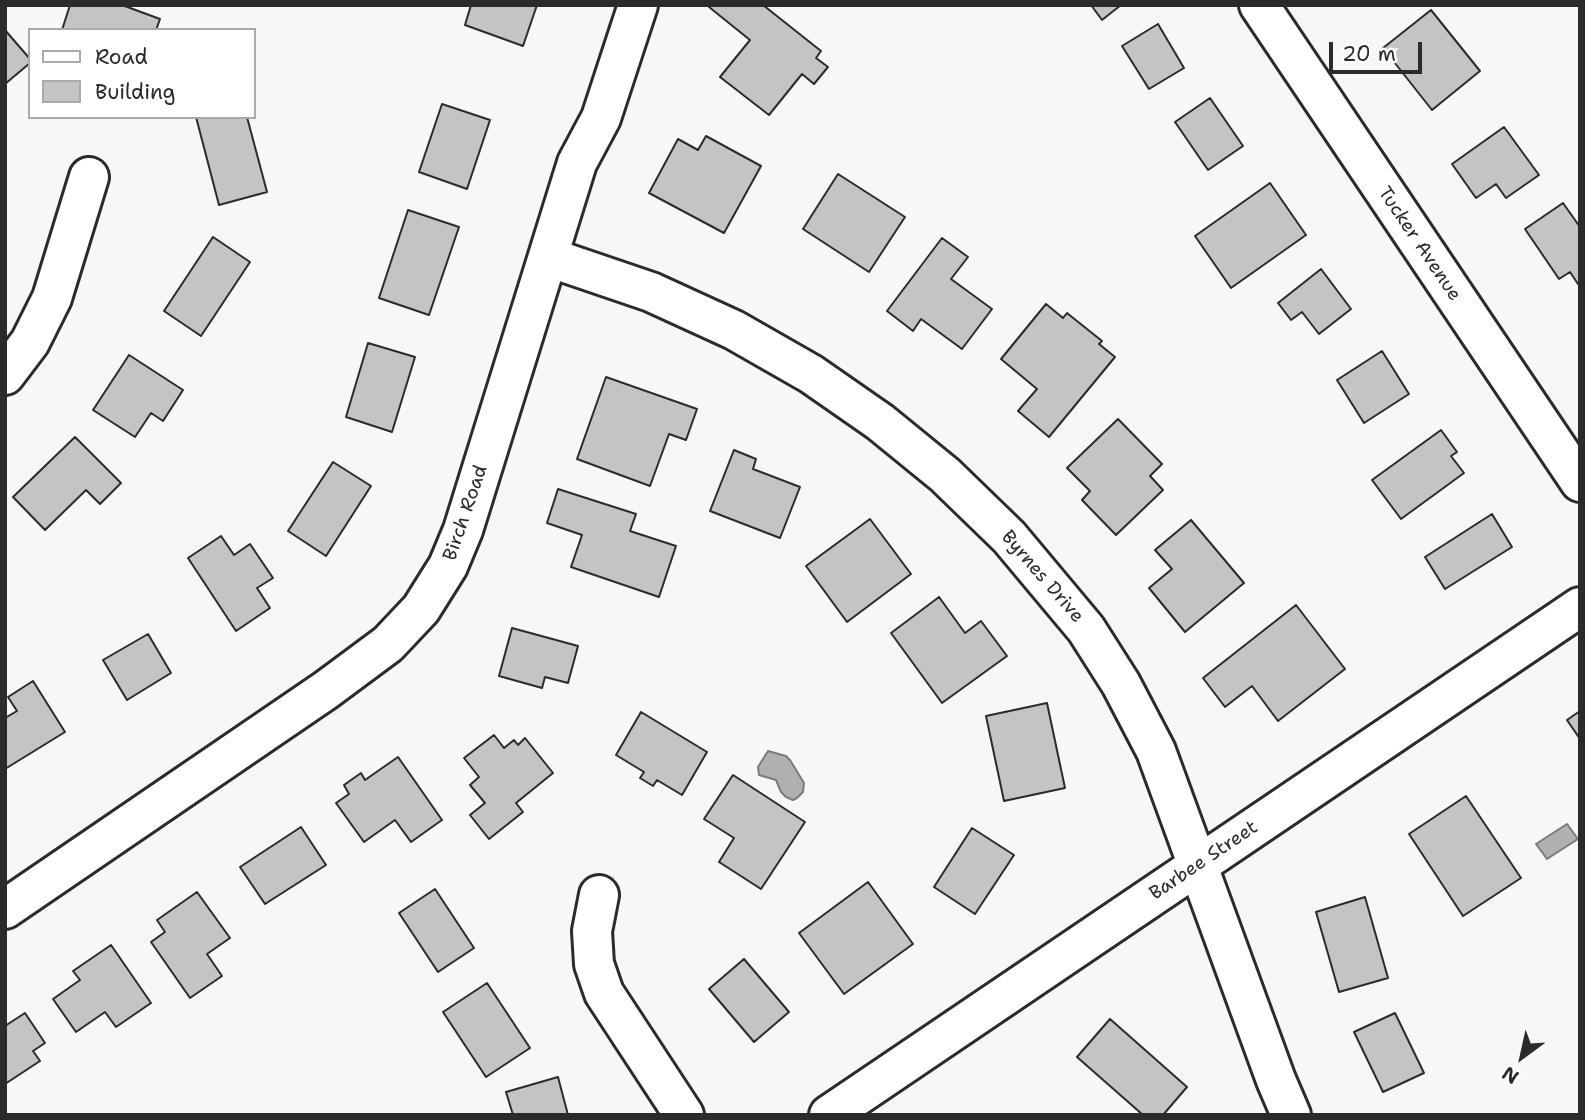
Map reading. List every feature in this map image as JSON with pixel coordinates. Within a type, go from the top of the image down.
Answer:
[{"type":"street","name":"Birch Road","points":[[5,909],[326,690],[388,644],[421,609],[448,566],[463,530],[577,163],[601,118],[638,5]]},
{"type":"street","name":"Tucker Avenue","points":[[1259,5],[1580,482]]},
{"type":"street","points":[[5,375],[30,342],[52,298],[89,177]]},
{"type":"street","name":"Byrnes Drive","points":[[548,257],[651,292],[734,330],[831,388],[880,422],[945,475],[1009,537],[1086,629],[1121,684],[1156,751],[1291,1115]]},
{"type":"street","name":"Barbee Street","points":[[829,1115],[1580,607]]},
{"type":"street","points":[[599,895],[592,931],[594,964],[604,993],[684,1115]]},
{"type":"shaded area","points":[[768,751],[786,756],[790,760],[804,783],[803,792],[797,798],[793,800],[786,797],[776,780],[759,775],[758,767]]},
{"type":"shaded area","points":[[1567,824],[1578,839],[1547,859],[1536,844]]},
{"type":"building","points":[[70,5],[122,5],[160,19],[157,28],[63,28]]},
{"type":"building","points":[[471,5],[537,5],[523,46],[465,25]]},
{"type":"building","points":[[763,5],[821,51],[816,58],[828,67],[814,84],[802,74],[769,115],[720,77],[750,40],[709,7]]},
{"type":"building","points":[[1091,5],[1121,5],[1102,20]]},
{"type":"building","points":[[1431,10],[1480,71],[1432,110],[1383,48]]},
{"type":"building","points":[[1158,24],[1184,68],[1149,89],[1122,46]]},
{"type":"building","points":[[5,30],[28,57],[28,65],[5,84]]},
{"type":"building","points":[[1210,98],[1243,146],[1208,170],[1175,122]]},
{"type":"building","points":[[442,104],[490,120],[467,189],[419,172]]},
{"type":"building","points":[[197,119],[248,119],[267,192],[219,205]]},
{"type":"building","points":[[1504,127],[1539,175],[1506,198],[1496,184],[1476,198],[1452,164]]},
{"type":"building","points":[[706,136],[761,166],[724,233],[649,193],[678,139],[698,150]]},
{"type":"building","points":[[838,174],[905,217],[869,272],[803,229]]},
{"type":"building","points":[[1270,183],[1306,235],[1231,288],[1195,236]]},
{"type":"building","points":[[1563,203],[1580,227],[1578,284],[1570,272],[1559,279],[1525,229]]},
{"type":"building","points":[[408,210],[459,227],[429,315],[379,298]]},
{"type":"building","points":[[213,237],[250,262],[201,336],[164,311]]},
{"type":"building","points":[[942,238],[968,257],[951,279],[992,309],[962,349],[921,319],[913,331],[887,311]]},
{"type":"building","points":[[1321,269],[1351,309],[1319,334],[1302,312],[1291,320],[1278,303]]},
{"type":"building","points":[[1046,304],[1063,318],[1067,313],[1102,341],[1099,344],[1115,357],[1049,437],[1018,411],[1037,389],[1001,359]]},
{"type":"building","points":[[368,343],[415,357],[392,432],[346,417]]},
{"type":"building","points":[[1382,351],[1409,394],[1364,423],[1337,380]]},
{"type":"building","points":[[129,355],[183,390],[163,421],[151,413],[135,437],[93,410]]},
{"type":"building","points":[[606,377],[697,409],[686,440],[669,434],[650,486],[577,459]]},
{"type":"building","points":[[1118,419],[1162,464],[1150,476],[1163,490],[1116,535],[1082,500],[1090,491],[1067,468]]},
{"type":"building","points":[[1441,430],[1457,452],[1451,456],[1464,473],[1401,519],[1372,480]]},
{"type":"building","points":[[75,437],[121,483],[100,504],[86,490],[45,530],[13,497]]},
{"type":"building","points":[[734,450],[756,459],[753,469],[800,487],[780,538],[710,511]]},
{"type":"building","points":[[333,462],[371,486],[326,556],[288,531]]},
{"type":"building","points":[[558,489],[636,514],[630,531],[676,546],[659,597],[571,567],[582,535],[547,523]]},
{"type":"building","points":[[1492,514],[1512,547],[1445,589],[1425,557]]},
{"type":"building","points":[[870,519],[911,574],[847,622],[806,566]]},
{"type":"building","points":[[1191,520],[1244,583],[1185,632],[1149,588],[1172,569],[1155,550]]},
{"type":"building","points":[[221,536],[234,555],[250,544],[273,578],[257,588],[270,608],[236,631],[188,558]]},
{"type":"building","points":[[939,597],[965,633],[981,621],[1007,656],[942,703],[891,633]]},
{"type":"building","points":[[1296,605],[1345,669],[1278,721],[1252,686],[1225,707],[1203,678]]},
{"type":"building","points":[[512,628],[578,646],[568,683],[545,677],[542,688],[499,676]]},
{"type":"building","points":[[148,634],[171,673],[127,700],[103,660]]},
{"type":"building","points":[[33,681],[65,732],[5,769],[5,718],[17,711],[8,697]]},
{"type":"building","points":[[1047,703],[1065,788],[1004,801],[986,716]]},
{"type":"building","points":[[1580,711],[1580,739],[1567,720]]},
{"type":"building","points":[[641,712],[707,752],[682,795],[657,780],[653,786],[640,778],[644,772],[616,755]]},
{"type":"building","points":[[494,735],[504,748],[514,740],[518,745],[525,738],[553,773],[516,803],[523,812],[489,839],[470,815],[485,803],[470,785],[479,777],[464,758]]},
{"type":"building","points":[[398,757],[442,820],[411,842],[395,820],[364,842],[336,803],[349,794],[344,785],[361,773],[365,780]]},
{"type":"building","points":[[733,775],[805,822],[761,889],[719,862],[734,838],[704,819]]},
{"type":"building","points":[[1466,796],[1521,878],[1463,916],[1409,834]]},
{"type":"building","points":[[301,827],[326,865],[265,904],[240,867]]},
{"type":"building","points":[[972,828],[1014,855],[975,914],[934,887]]},
{"type":"building","points":[[868,882],[913,944],[844,994],[799,933]]},
{"type":"building","points":[[435,889],[474,948],[438,972],[399,913]]},
{"type":"building","points":[[197,892],[230,938],[207,954],[222,976],[190,998],[151,942],[165,932],[157,920]]},
{"type":"building","points":[[1365,897],[1388,978],[1339,992],[1316,912]]},
{"type":"building","points":[[111,945],[151,1003],[116,1027],[105,1012],[76,1032],[53,999],[80,980],[73,971]]},
{"type":"building","points":[[744,959],[789,1012],[754,1042],[709,989]]},
{"type":"building","points":[[487,983],[530,1048],[486,1077],[443,1012]]},
{"type":"building","points":[[25,1013],[45,1043],[33,1051],[40,1061],[5,1084],[5,1026]]},
{"type":"building","points":[[1395,1013],[1424,1073],[1383,1092],[1354,1032]]},
{"type":"building","points":[[1110,1019],[1187,1087],[1163,1115],[1143,1115],[1077,1057]]},
{"type":"building","points":[[558,1077],[568,1115],[513,1115],[506,1092]]}]
